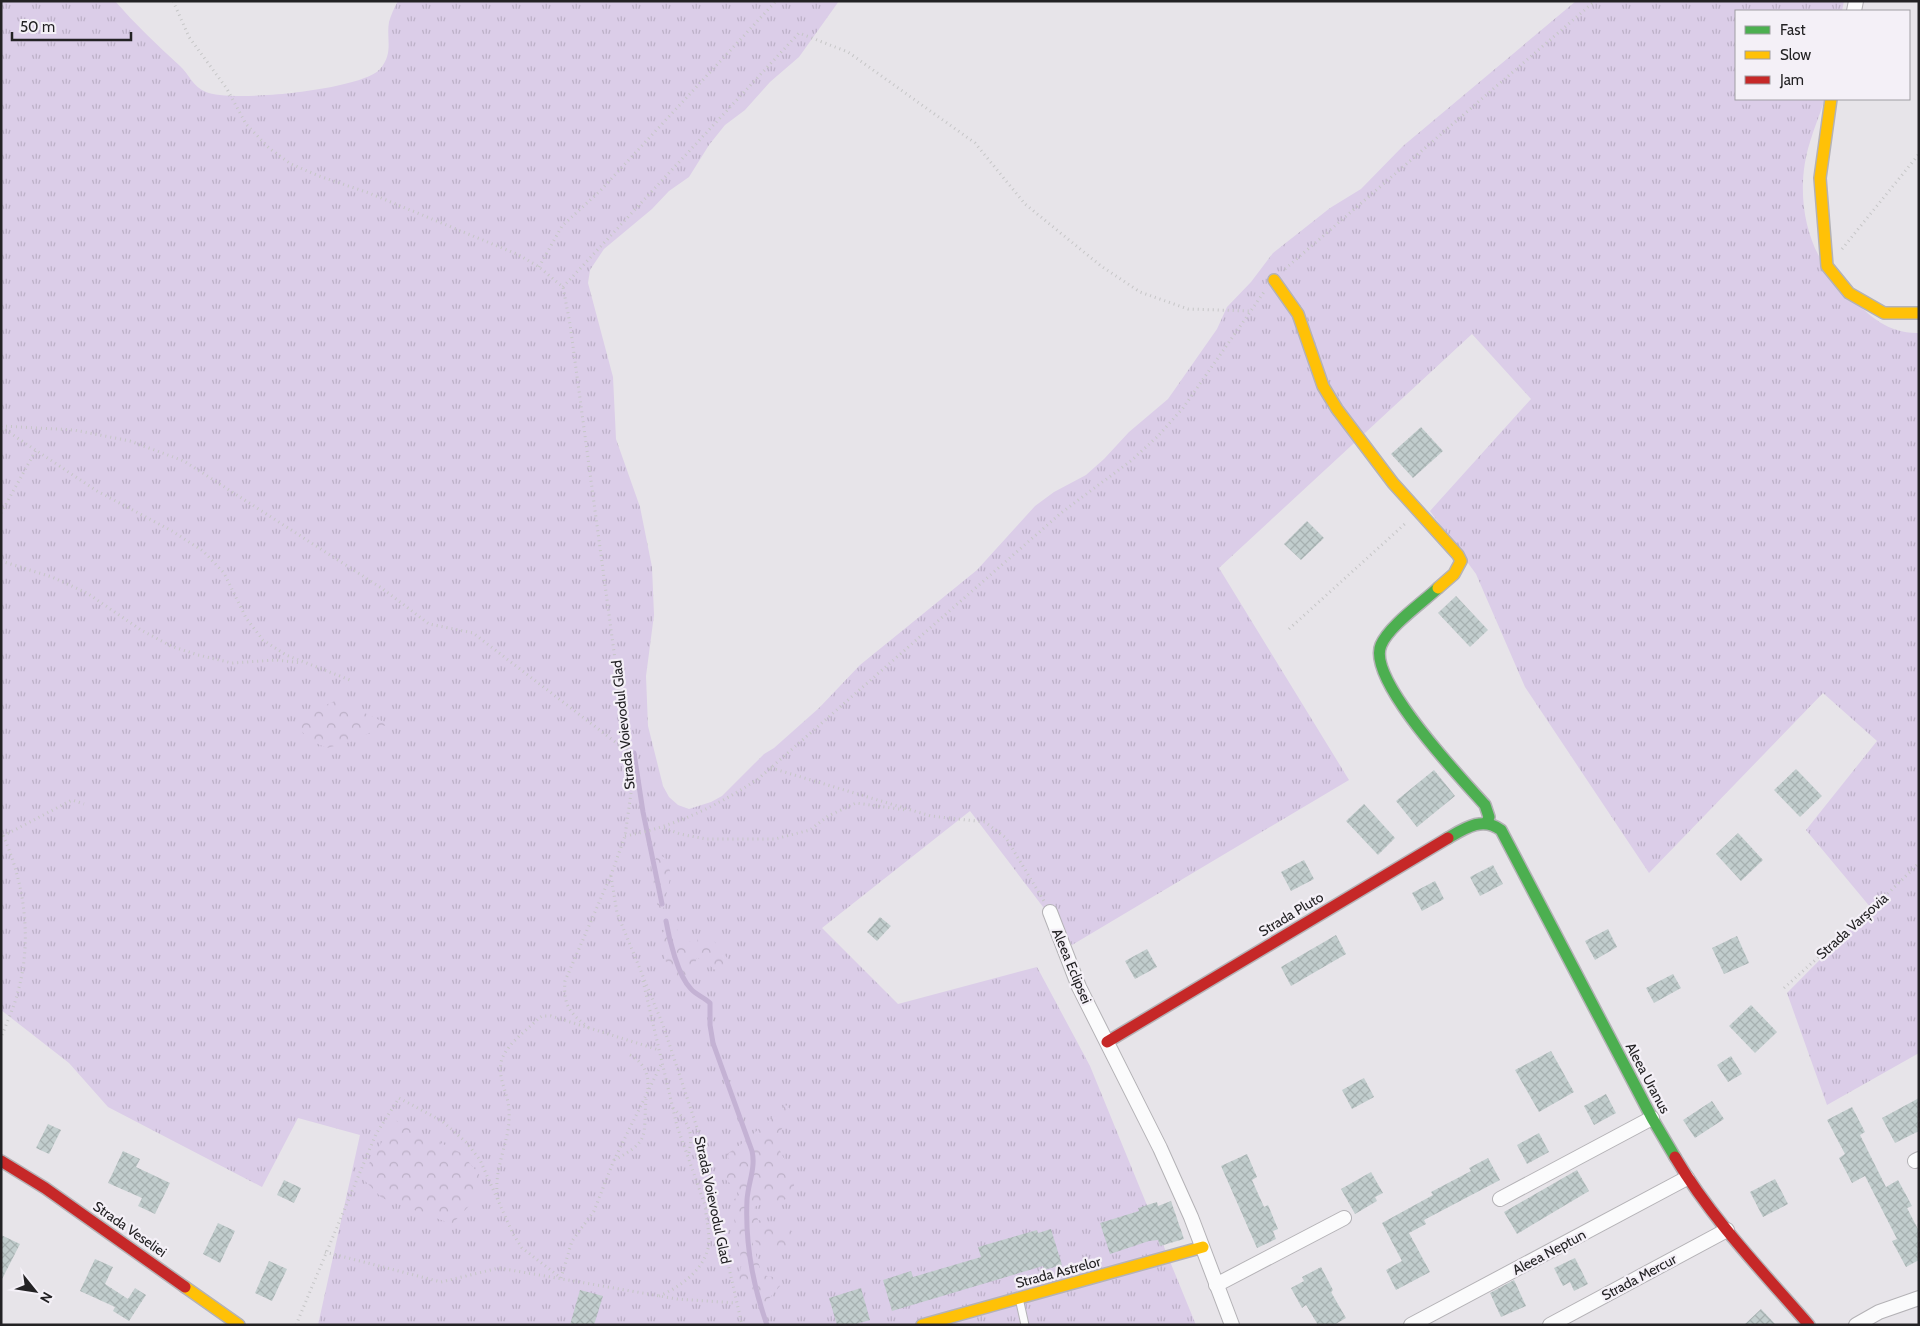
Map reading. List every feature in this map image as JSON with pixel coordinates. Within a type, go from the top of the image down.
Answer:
[{"type":"street","points":[[1831,100],[1820,178],[1827,266],[1849,293],[1884,313],[1919,313]]},
{"type":"street","points":[[1274,280],[1298,314],[1324,386],[1338,409],[1369,452],[1418,512],[1458,554],[1461,561],[1460,568],[1387,635],[1381,644],[1378,655],[1380,666],[1397,698],[1486,805],[1491,823]]},
{"type":"street","name":"Strada Pluto","points":[[1107,1042],[1466,828],[1491,823]]},
{"type":"street","name":"Aleea Uranus","points":[[1491,823],[1501,830],[1652,1118],[1687,1178],[1727,1230],[1809,1325]]},
{"type":"street","name":"Aleea Eclipsei","points":[[1050,912],[1079,987],[1160,1148],[1202,1247],[1232,1325]]},
{"type":"street","points":[[1500,1199],[1652,1118]]},
{"type":"street","name":"Strada Veseliei","points":[[1,1161],[44,1188],[239,1325]]},
{"type":"street","name":"Aleea Neptun","points":[[1410,1325],[1687,1178]]},
{"type":"street","points":[[1216,1285],[1344,1218]]},
{"type":"street","name":"Strada Mercur","points":[[1550,1325],[1727,1230]]},
{"type":"street","name":"Strada Astrelor","points":[[922,1325],[1202,1247]]},
{"type":"street","points":[[1856,1325],[1879,1312],[1919,1298]]},
{"type":"lane","points":[[1018,1298],[1025,1325]]},
{"type":"path","points":[[173,1],[189,37],[227,89],[246,124],[269,148],[292,164],[519,255],[540,267],[562,287],[799,33],[848,52],[976,143],[1025,204],[1101,266],[1140,292],[1188,309],[1250,312]]},
{"type":"path","points":[[540,267],[562,226],[600,191],[776,1]]},
{"type":"path","points":[[625,836],[663,828],[736,794],[770,768],[1061,513],[1132,460],[1158,436],[1183,408],[1250,312],[1274,280],[1294,259],[1596,1]]},
{"type":"path","points":[[1827,266],[1919,154]]},
{"type":"path","name":"Strada Voievodul Glad","points":[[562,287],[570,324],[632,786],[625,836],[611,875],[617,913],[662,1025],[705,1152],[718,1224],[742,1325]]},
{"type":"path","points":[[1,426],[74,430],[130,441],[184,461],[383,589],[429,624],[473,633],[628,751]]},
{"type":"path","points":[[1,426],[97,491],[172,530],[203,551],[224,573],[246,618],[263,640],[286,655],[350,680]]},
{"type":"path","points":[[1,513],[36,450]]},
{"type":"path","points":[[1289,629],[1418,512]]},
{"type":"path","points":[[1,562],[44,574],[87,593],[141,630],[171,646],[198,656],[232,663],[276,660],[308,663]]},
{"type":"path","name":"Aleea Eclipsei","points":[[770,768],[931,816],[985,822],[1006,838],[1050,912]]},
{"type":"path","points":[[3,836],[72,800],[84,804]]},
{"type":"path","points":[[663,828],[680,834],[706,839],[775,839],[810,830],[828,816],[856,802],[872,804],[886,809],[914,811]]},
{"type":"path","points":[[1,831],[15,860],[24,904],[25,946],[18,994],[1,1038]]},
{"type":"path","name":"Strada Varșovia","points":[[1784,988],[1871,910],[1919,863]]},
{"type":"path","points":[[589,1028],[579,1020],[567,1005],[564,997],[565,981],[611,875]]},
{"type":"path","points":[[641,973],[672,1107],[705,1205],[709,1242],[703,1260],[679,1286],[658,1296]]},
{"type":"path","points":[[499,1204],[498,1174],[509,1124],[508,1098],[500,1074],[505,1052],[542,1016],[551,1016],[659,1050]]},
{"type":"path","points":[[614,1160],[635,1148],[641,1142],[645,1129],[646,1071],[640,1062],[630,1055]]},
{"type":"path","points":[[561,1278],[572,1241],[594,1211],[614,1160],[662,1063]]},
{"type":"path","points":[[296,1325],[376,1134],[398,1098],[442,1122],[467,1143],[480,1160],[499,1204],[522,1248],[561,1278]]},
{"type":"path","points":[[672,1107],[683,1117],[690,1129],[692,1138],[688,1158]]},
{"type":"path","points":[[705,1205],[718,1224]]},
{"type":"path","points":[[325,1252],[441,1282],[499,1268],[678,1300],[736,1303]]},
{"type":"green space","points":[[1,1],[115,1],[183,69],[198,87],[206,92],[220,95],[241,96],[324,88],[349,83],[380,69],[387,57],[389,22],[398,1],[839,1],[799,57],[770,82],[745,110],[725,125],[709,145],[689,177],[669,191],[652,209],[604,249],[590,270],[588,283],[613,377],[616,439],[640,507],[652,567],[654,615],[646,676],[648,726],[663,786],[669,797],[678,805],[689,809],[711,802],[722,796],[764,754],[774,748],[819,708],[860,665],[977,570],[1035,506],[1054,492],[1086,475],[1104,459],[1129,432],[1168,399],[1217,329],[1227,307],[1251,282],[1273,253],[1330,208],[1361,189],[1403,146],[1576,1],[1844,1],[1842,10],[1735,10],[1735,100],[1825,100],[1806,156],[1803,186],[1805,216],[1820,258],[1830,273],[1865,311],[1889,327],[1908,333],[1919,333],[1919,1053],[1827,1105],[1787,993],[1871,908],[1806,830],[1877,741],[1823,693],[1649,873],[1525,687],[1476,574],[1430,511],[1531,399],[1472,334],[1219,568],[1349,780],[1072,945],[970,811],[822,928],[898,1004],[1037,967],[1090,1066],[1196,1325],[318,1325],[360,1135],[298,1118],[262,1187],[108,1107],[69,1063],[1,1010]]},
{"type":"green space","points":[[337,700],[388,724],[353,741],[327,748],[309,740],[299,728],[306,714]]},
{"type":"green space","points":[[659,854],[666,859],[671,874],[663,910],[658,910],[651,865]]},
{"type":"green space","points":[[667,928],[677,929],[681,940],[697,943],[699,934],[707,932],[731,963],[726,971],[715,970],[705,961],[697,958],[692,969],[685,976],[677,976],[668,966],[663,951],[660,935]]},
{"type":"green space","points":[[786,1105],[793,1112],[777,1136],[777,1140],[792,1175],[794,1188],[791,1195],[784,1200],[754,1207],[758,1220],[787,1226],[798,1238],[786,1247],[771,1248],[760,1247],[750,1234],[762,1275],[773,1277],[780,1286],[766,1302],[758,1299],[752,1288],[740,1285],[739,1276],[742,1263],[731,1202],[739,1195],[736,1188],[721,1176],[724,1170],[732,1169],[727,1154],[750,1137]]},
{"type":"green space","points":[[395,1120],[461,1153],[479,1174],[481,1193],[452,1224],[382,1198],[361,1177]]},
{"type":"building","points":[[1421,427],[1443,451],[1413,478],[1391,454]]},
{"type":"building","points":[[1307,521],[1324,538],[1301,560],[1284,544]]},
{"type":"building","points":[[1456,596],[1488,630],[1470,647],[1438,613]]},
{"type":"building","points":[[1796,769],[1822,796],[1800,817],[1774,790]]},
{"type":"building","points":[[1434,770],[1455,796],[1417,827],[1396,801]]},
{"type":"building","points":[[1364,804],[1395,838],[1378,855],[1346,821]]},
{"type":"building","points":[[1738,833],[1763,860],[1741,881],[1716,854]]},
{"type":"building","points":[[1304,860],[1314,879],[1291,891],[1281,872]]},
{"type":"building","points":[[1493,865],[1503,884],[1480,896],[1470,877]]},
{"type":"building","points":[[1435,881],[1444,899],[1422,911],[1412,893]]},
{"type":"building","points":[[880,917],[891,926],[877,941],[867,932]]},
{"type":"building","points":[[1608,929],[1617,947],[1595,960],[1585,941]]},
{"type":"building","points":[[1336,935],[1346,954],[1291,986],[1281,967]]},
{"type":"building","points":[[1737,936],[1749,963],[1724,974],[1712,948]]},
{"type":"building","points":[[1147,949],[1157,967],[1135,979],[1125,961]]},
{"type":"building","points":[[1673,974],[1681,988],[1654,1003],[1646,988]]},
{"type":"building","points":[[1751,1005],[1777,1032],[1755,1053],[1729,1026]]},
{"type":"building","points":[[1551,1051],[1574,1092],[1539,1112],[1515,1070]]},
{"type":"building","points":[[1731,1056],[1742,1074],[1728,1082],[1717,1065]]},
{"type":"building","points":[[1364,1078],[1374,1097],[1352,1109],[1342,1090]]},
{"type":"building","points":[[1606,1094],[1616,1113],[1594,1125],[1584,1106]]},
{"type":"building","points":[[1919,1098],[1919,1131],[1895,1143],[1882,1118]]},
{"type":"building","points":[[1712,1101],[1724,1119],[1695,1138],[1683,1120]]},
{"type":"building","points":[[1852,1107],[1865,1132],[1860,1135],[1886,1187],[1898,1180],[1912,1206],[1907,1208],[1919,1231],[1919,1260],[1906,1267],[1892,1241],[1897,1239],[1865,1176],[1852,1183],[1839,1158],[1845,1154],[1827,1120]]},
{"type":"building","points":[[48,1124],[61,1130],[49,1154],[36,1148]]},
{"type":"building","points":[[1539,1133],[1549,1152],[1527,1164],[1517,1145]]},
{"type":"building","points":[[123,1151],[140,1159],[136,1167],[170,1183],[155,1214],[138,1206],[142,1198],[108,1183]]},
{"type":"building","points":[[1247,1154],[1257,1177],[1252,1180],[1264,1207],[1268,1205],[1278,1229],[1273,1231],[1276,1239],[1257,1248],[1221,1166]]},
{"type":"building","points":[[1488,1158],[1500,1180],[1424,1220],[1426,1224],[1409,1233],[1430,1272],[1396,1290],[1386,1270],[1402,1261],[1382,1223],[1433,1195],[1431,1192],[1471,1171],[1469,1168]]},
{"type":"building","points":[[1577,1170],[1589,1191],[1517,1234],[1504,1212]]},
{"type":"building","points":[[1371,1172],[1383,1193],[1375,1197],[1377,1201],[1355,1214],[1341,1189]]},
{"type":"building","points":[[1775,1179],[1788,1204],[1763,1217],[1750,1192]]},
{"type":"building","points":[[284,1180],[301,1188],[294,1203],[277,1195]]},
{"type":"building","points":[[1171,1201],[1184,1239],[1160,1246],[1158,1240],[1149,1241],[1110,1254],[1100,1223],[1139,1211],[1138,1208],[1157,1202],[1158,1206]]},
{"type":"building","points":[[218,1223],[235,1231],[220,1263],[203,1254]]},
{"type":"building","points":[[1051,1229],[1062,1265],[1044,1270],[1043,1266],[892,1311],[883,1280],[911,1271],[913,1277],[981,1257],[978,1247],[1037,1230],[1038,1233]]},
{"type":"building","points":[[1,1235],[20,1244],[1,1281]]},
{"type":"building","points":[[1575,1258],[1588,1284],[1574,1291],[1570,1282],[1563,1286],[1554,1268]]},
{"type":"building","points":[[95,1259],[113,1267],[105,1284],[128,1299],[135,1288],[146,1295],[129,1321],[113,1311],[115,1307],[80,1291]]},
{"type":"building","points":[[269,1261],[287,1269],[272,1301],[255,1293]]},
{"type":"building","points":[[1321,1267],[1333,1290],[1331,1292],[1346,1318],[1334,1325],[1318,1325],[1306,1305],[1302,1308],[1291,1288],[1304,1281],[1302,1277]]},
{"type":"building","points":[[1514,1280],[1526,1306],[1501,1317],[1490,1293]]},
{"type":"building","points":[[861,1288],[870,1320],[853,1325],[837,1325],[829,1298]]},
{"type":"building","points":[[580,1290],[603,1296],[594,1325],[570,1325]]},
{"type":"building","points":[[1761,1309],[1776,1325],[1744,1325]]},
{"type":"waterway","points":[[634,753],[643,812],[662,904]]},
{"type":"waterway","points":[[666,921],[678,967],[686,983],[693,991],[710,1003],[710,1025],[713,1043],[752,1151],[752,1169],[747,1200],[748,1248],[757,1294],[767,1325]]},
{"type":"traffic: fast","points":[[1438,588],[1391,630],[1381,645],[1380,661],[1388,681],[1401,704],[1438,752],[1485,805],[1489,817],[1487,822]]},
{"type":"traffic: fast","points":[[1448,838],[1474,825],[1488,824],[1501,830],[1652,1118],[1675,1157]]},
{"type":"traffic: slow","points":[[1831,100],[1820,178],[1827,266],[1849,293],[1884,313],[1919,313]]},
{"type":"traffic: slow","points":[[1274,280],[1298,314],[1323,386],[1337,409],[1393,483],[1458,555],[1461,561],[1454,574],[1438,588]]},
{"type":"traffic: slow","points":[[922,1325],[1203,1247]]},
{"type":"traffic: slow","points":[[185,1287],[239,1325]]},
{"type":"traffic: jam","points":[[1107,1042],[1448,838]]},
{"type":"traffic: jam","points":[[1675,1157],[1689,1180],[1721,1223],[1809,1325]]},
{"type":"traffic: jam","points":[[1,1161],[45,1188],[185,1287]]}]
